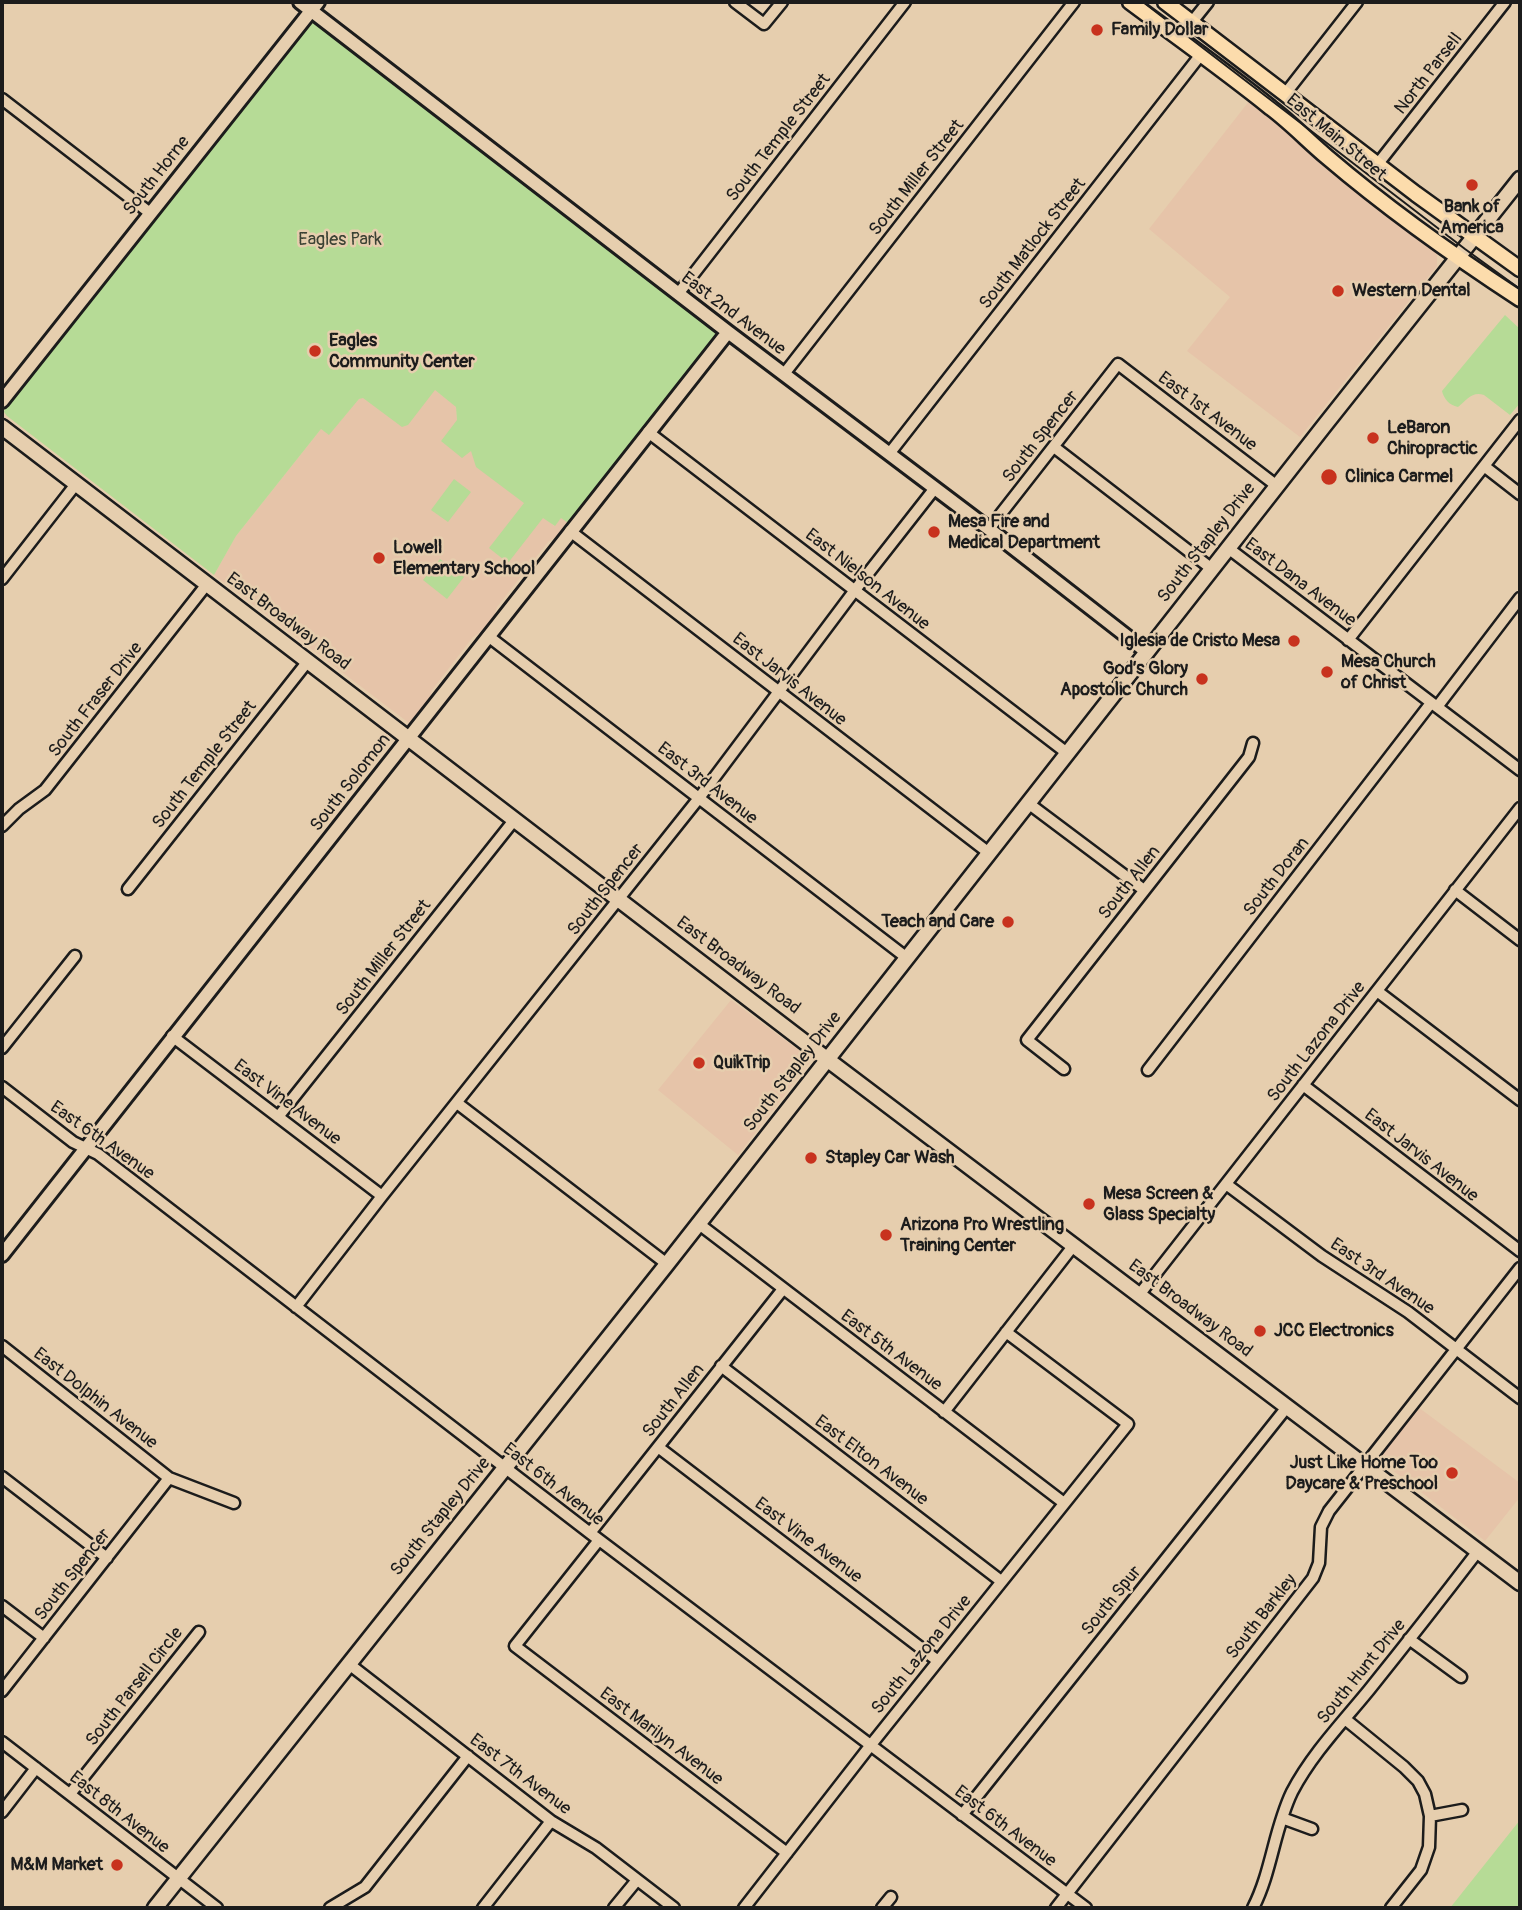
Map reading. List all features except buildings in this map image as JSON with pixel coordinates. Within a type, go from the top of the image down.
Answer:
[{"type":"main road","name":"East Main Street","points":[[1130,2],[1202,53],[1283,117],[1326,157],[1458,257],[1520,299]]},
{"type":"main road","name":"East Main Street","points":[[1165,2],[1377,165],[1520,269]]},
{"type":"main road","name":"South Stapley Drive","points":[[155,1908],[699,1224],[1520,179]]},
{"type":"main road","name":"East Broadway Road","points":[[2,427],[828,1060],[1520,1583]]},
{"type":"street","name":"East 2nd Avenue","points":[[300,2],[314,6],[678,294],[1147,652]]},
{"type":"street","points":[[735,2],[764,24],[782,2]]},
{"type":"street","name":"South Temple Street","points":[[678,294],[905,2]]},
{"type":"street","name":"South Miller Street","points":[[784,374],[1074,2]]},
{"type":"street","points":[[1192,22],[1208,2]]},
{"type":"street","points":[[1285,94],[1357,2]]},
{"type":"street","name":"North Parsell","points":[[1377,165],[1505,2]]},
{"type":"street","name":"South Horne","points":[[2,401],[314,6]]},
{"type":"street","name":"South Matlock Street","points":[[890,454],[1202,53]]},
{"type":"street","points":[[2,99],[150,213]]},
{"type":"street","name":"South Solomon","points":[[2,1255],[728,332]]},
{"type":"street","name":"East 1st Avenue","points":[[1118,364],[1277,486]]},
{"type":"street","name":"South Spencer","points":[[989,529],[1118,364]]},
{"type":"street","points":[[1348,639],[1520,420]]},
{"type":"street","name":"East Nielson Avenue","points":[[648,432],[1067,753]]},
{"type":"street","points":[[1054,447],[1212,569]]},
{"type":"street","points":[[1484,466],[1520,494]]},
{"type":"street","points":[[2,579],[76,484]]},
{"type":"street","name":"South Spencer","points":[[296,1307],[699,798],[935,488]]},
{"type":"street","name":"East Jarvis Avenue","points":[[570,531],[989,853]]},
{"type":"street","name":"East Dana Avenue","points":[[1228,548],[1520,770]]},
{"type":"street","name":"South Fraser Drive","points":[[2,826],[19,809],[45,790],[207,584]]},
{"type":"street","name":"South Doran","points":[[1148,1070],[1520,598]]},
{"type":"street","name":"East 3rd Avenue","points":[[488,636],[907,958]]},
{"type":"street","name":"South Temple Street","points":[[128,889],[308,661]]},
{"type":"street","name":"South Allen","points":[[1064,1069],[1027,1040],[1249,757],[1253,743]]},
{"type":"street","points":[[1028,803],[1144,890]]},
{"type":"street","name":"South Lazona Drive","points":[[1139,1295],[1520,808]]},
{"type":"street","name":"South Miller Street","points":[[278,1117],[514,819]]},
{"type":"street","points":[[1455,890],[1520,940]]},
{"type":"street","points":[[2,1048],[75,956]]},
{"type":"street","points":[[1377,991],[1520,1100]]},
{"type":"street","name":"East Vine Avenue","points":[[172,1036],[382,1196]]},
{"type":"street","name":"East Jarvis Avenue","points":[[1304,1085],[1520,1251]]},
{"type":"street","name":"East 6th Avenue","points":[[2,1087],[74,1142],[98,1154],[599,1540],[1086,1908]]},
{"type":"street","points":[[457,1103],[667,1264]]},
{"type":"street","name":"East 3rd Avenue","points":[[1226,1184],[1322,1256],[1408,1312],[1520,1398]]},
{"type":"street","name":"East 5th Avenue","points":[[699,1224],[1064,1503]]},
{"type":"street","points":[[944,1412],[1074,1245]]},
{"type":"street","name":"South Barkley","points":[[1056,1908],[1313,1578],[1319,1563],[1321,1527],[1329,1511],[1520,1268]]},
{"type":"street","name":"South Allen","points":[[590,1533],[783,1289]]},
{"type":"street","name":"South Lazona Drive","points":[[744,1908],[1128,1424],[1006,1332]]},
{"type":"street","name":"East Dolphin Avenue","points":[[2,1346],[169,1478],[234,1503]]},
{"type":"street","name":"East Elton Avenue","points":[[722,1366],[1001,1581]]},
{"type":"street","name":"South Spur","points":[[962,1815],[1287,1407]]},
{"type":"street","name":"East Vine Avenue","points":[[658,1447],[938,1661]]},
{"type":"street","points":[[2,1477],[107,1558]]},
{"type":"street","name":"South Spencer","points":[[2,1691],[169,1478]]},
{"type":"street","name":"East Marilyn Avenue","points":[[599,1540],[515,1646],[787,1853]]},
{"type":"street","name":"South Hunt Drive","points":[[1253,1908],[1271,1863],[1291,1794],[1310,1760],[1478,1551]]},
{"type":"street","points":[[2,1606],[44,1638]]},
{"type":"street","name":"South Parsell Circle","points":[[70,1794],[199,1632]]},
{"type":"street","points":[[1409,1639],[1461,1677]]},
{"type":"street","name":"East 7th Avenue","points":[[349,1664],[551,1821],[596,1848],[674,1908]]},
{"type":"street","points":[[1345,1719],[1419,1781],[1425,1794],[1430,1816],[1429,1847],[1421,1870],[1391,1908]]},
{"type":"street","name":"East 8th Avenue","points":[[2,1742],[218,1908]]},
{"type":"street","points":[[330,1908],[365,1887],[468,1756]]},
{"type":"street","points":[[2,1812],[36,1768]]},
{"type":"street","points":[[1430,1816],[1462,1810]]},
{"type":"street","points":[[1282,1818],[1312,1829]]},
{"type":"street","points":[[483,1908],[551,1821]]},
{"type":"street","points":[[614,1908],[637,1880]]},
{"type":"street","points":[[882,1908],[891,1897]]},
{"type":"shaded area","points":[[1250,100],[1428,244],[1437,255],[1437,266],[1300,437],[1187,351],[1230,297],[1149,229]]},
{"type":"shaded area","name":"Lowell Elementary School","points":[[435,390],[456,406],[457,420],[554,526],[561,517],[568,523],[559,535],[548,542],[497,607],[493,619],[473,637],[432,690],[429,701],[409,723],[214,575],[236,536],[321,429],[329,434],[363,397]]},
{"type":"shaded area","points":[[731,1000],[808,1057],[810,1062],[738,1155],[658,1090]]},
{"type":"shaded area","name":"Just Like Home Too Daycare & Preschool","points":[[1418,1407],[1520,1483],[1520,1497],[1485,1541],[1383,1463],[1382,1452]]},
{"type":"green space","name":"Eagles Park","points":[[312,22],[317,23],[717,331],[568,523],[561,518],[555,526],[543,518],[508,563],[489,548],[524,503],[476,467],[471,451],[462,458],[441,441],[457,420],[456,407],[435,390],[408,425],[402,427],[363,398],[359,399],[329,435],[321,429],[236,536],[214,575],[4,412],[6,404]]},
{"type":"green space","points":[[1505,315],[1520,329],[1520,403],[1510,415],[1480,394],[1470,397],[1458,407],[1452,405],[1442,391]]},
{"type":"green space","points":[[454,479],[471,492],[448,522],[431,510]]},
{"type":"green space","points":[[440,559],[464,577],[447,599],[423,580]]},
{"type":"green space","points":[[1520,1820],[1520,1908],[1450,1908]]},
{"type":"tram line","points":[[1143,2],[1520,289]]},
{"type":"place","name":"Family Dollar","points":[[1097,30]]},
{"type":"place","name":"Bank of America","points":[[1472,185]]},
{"type":"place","name":"Western Dental","points":[[1338,291]]},
{"type":"place","name":"Eagles Community Center","points":[[315,351]]},
{"type":"place","name":"LeBaron Chiropractic","points":[[1373,438]]},
{"type":"place","name":"Clinica Carmel","points":[[1329,477]]},
{"type":"place","name":"Mesa Fire and Medical Department","points":[[934,532]]},
{"type":"place","name":"Lowell Elementary School","points":[[379,558]]},
{"type":"place","name":"Iglesia de Cristo Mesa","points":[[1294,641]]},
{"type":"place","name":"Mesa Church of Christ","points":[[1327,672]]},
{"type":"place","name":"God’s Glory Apostolic Church","points":[[1202,679]]},
{"type":"place","name":"Teach and Care","points":[[1008,922]]},
{"type":"place","name":"QuikTrip","points":[[699,1063]]},
{"type":"place","name":"Stapley Car Wash","points":[[811,1158]]},
{"type":"place","name":"Mesa Screen & Glass Specialty","points":[[1089,1204]]},
{"type":"place","name":"Arizona Pro Wrestling Training Center","points":[[886,1235]]},
{"type":"place","name":"JCC Electronics","points":[[1260,1331]]},
{"type":"place","name":"Just Like Home Too Daycare & Preschool","points":[[1452,1473]]},
{"type":"place","name":"M&M Market","points":[[117,1865]]}]
